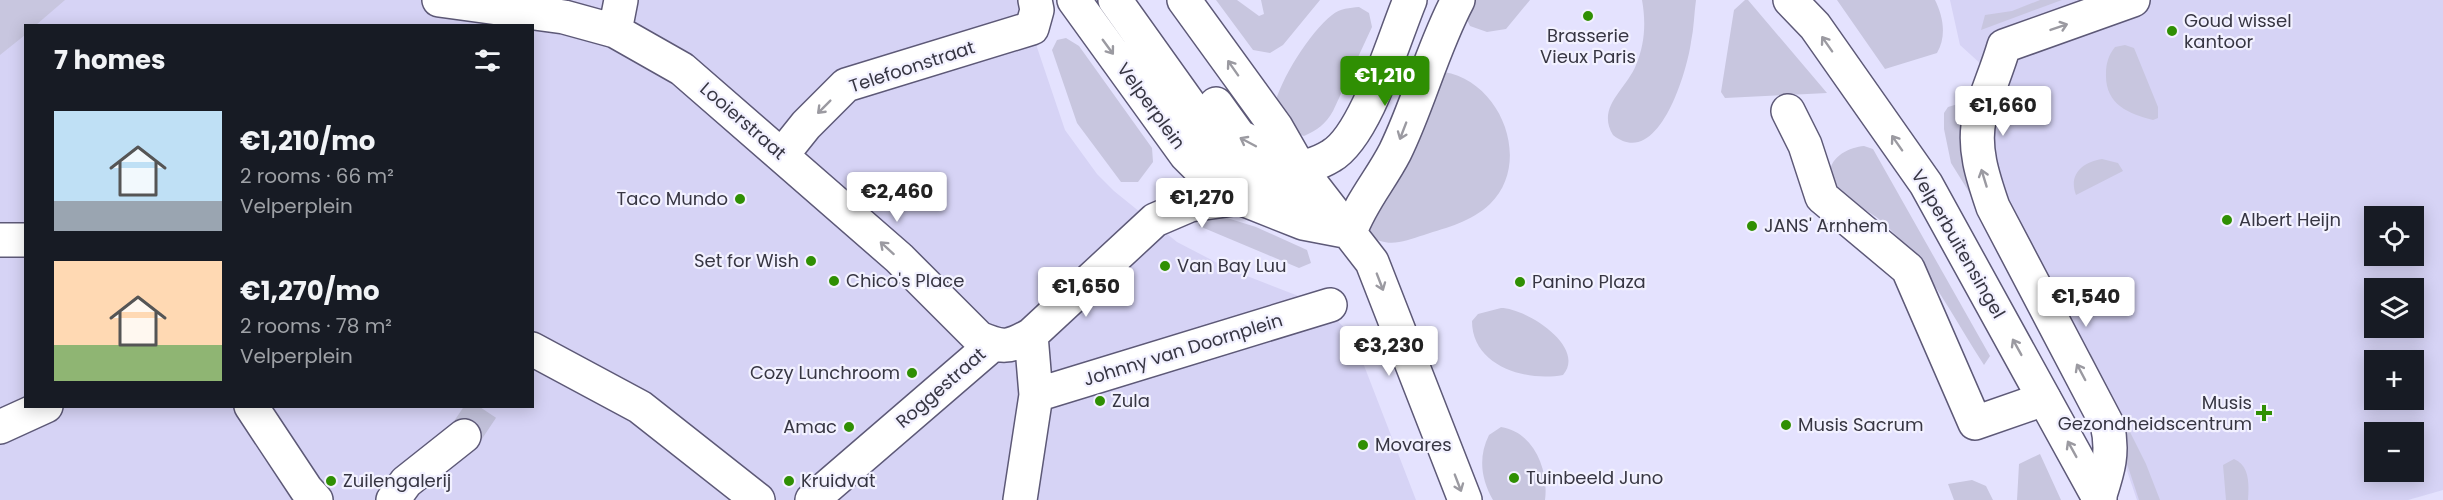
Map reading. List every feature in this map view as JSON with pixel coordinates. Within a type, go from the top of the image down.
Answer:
[{"type":"street","name":"Looierstraat","points":[[439,0],[564,17],[618,16],[782,155],[898,258],[979,338],[993,344]]},
{"type":"street","name":"Velperplein","points":[[1074,0],[1186,155],[1213,182],[1242,180]]},
{"type":"street","name":"Velperplein","points":[[1115,0],[1242,180]]},
{"type":"street","points":[[1142,0],[1239,136],[1300,169]]},
{"type":"street","points":[[1184,0],[1276,127],[1300,169],[1372,262],[1465,500]]},
{"type":"street","points":[[1242,180],[1300,169],[1333,155],[1355,131],[1410,0]]},
{"type":"street","points":[[1350,232],[1360,207],[1394,153],[1442,30],[1458,0]]},
{"type":"street","name":"Velperbuitensingel","points":[[1790,0],[1815,26],[1926,184],[2100,499]]},
{"type":"street","name":"Velperbuitensingel","points":[[2100,499],[2110,465],[2112,445],[2107,424],[2005,232],[1981,169],[1978,135],[1980,117],[1995,81],[2004,46],[2133,0]]},
{"type":"street","name":"Telefoonstraat","points":[[782,155],[806,125],[846,85],[1034,14]]},
{"type":"street","points":[[1788,111],[1805,144],[1822,197],[1908,269],[1975,423],[2044,399]]},
{"type":"street","points":[[1242,180],[1350,232]]},
{"type":"street","name":"Roggestraat","points":[[812,500],[993,344],[1006,347],[1031,335],[1155,220],[1242,180]]},
{"type":"street","points":[[0,240],[24,240]]},
{"type":"street","name":"Johnny van Doornplein","points":[[1036,395],[1330,305]]},
{"type":"street","points":[[1020,500],[1036,395],[1031,335]]},
{"type":"street","points":[[534,350],[640,407],[758,500]]},
{"type":"street","points":[[0,427],[41,408]]},
{"type":"street","points":[[252,408],[306,489],[316,500]]},
{"type":"street","points":[[393,500],[406,482],[464,436]]},
{"type":"shaded area","points":[[0,0],[1021,0],[1065,130],[1097,174],[1114,191],[1177,242],[1229,269],[1301,297],[1331,314],[1353,337],[1416,500],[0,500]]},
{"type":"shaded area","points":[[0,0],[65,0],[37,24],[24,24],[24,36],[0,55]]},
{"type":"shaded area","points":[[1216,0],[1237,0],[1259,16],[1264,14],[1261,0],[1320,0],[1283,45],[1270,53],[1253,50]]},
{"type":"shaded area","points":[[1466,0],[1530,0],[1506,29],[1487,32],[1470,26],[1464,14]]},
{"type":"shaded area","points":[[1642,0],[1696,0],[1688,56],[1676,94],[1656,129],[1644,140],[1629,143],[1613,135],[1608,116],[1614,99],[1631,74],[1639,57],[1644,33]]},
{"type":"shaded area","points":[[1748,0],[1827,93],[1725,98],[1721,92],[1734,10]]},
{"type":"shaded area","points":[[1837,0],[1935,0],[1943,26],[1942,40],[1937,53],[1885,69]]},
{"type":"shaded area","points":[[1950,0],[2443,0],[2443,490],[2408,500],[2137,500],[2097,383],[1999,185],[1988,141],[2005,86],[1960,45]]},
{"type":"shaded area","points":[[2040,0],[2062,0],[1981,30],[1985,15],[2012,11]]},
{"type":"shaded area","points":[[1359,7],[1369,13],[1372,27],[1333,111],[1324,123],[1309,134],[1304,136],[1293,132],[1274,107],[1282,84],[1306,44],[1323,23],[1338,11]]},
{"type":"shaded area","points":[[1066,38],[1079,46],[1152,148],[1153,162],[1138,182],[1121,182],[1077,123],[1052,50],[1057,40]]},
{"type":"shaded area","points":[[2125,45],[2134,48],[2158,107],[2158,118],[2153,120],[2127,111],[2109,93],[2106,74],[2108,60],[2115,47]]},
{"type":"shaded area","points":[[1444,72],[1464,79],[1481,91],[1495,107],[1504,126],[1509,146],[1509,167],[1503,187],[1483,210],[1459,223],[1403,241],[1383,242],[1369,235],[1367,217]]},
{"type":"shaded area","points":[[1971,100],[1979,208],[1951,163],[1944,129],[1944,113],[1948,107]]},
{"type":"shaded area","points":[[1864,146],[1873,149],[1990,356],[1984,365],[1937,288],[1896,235],[1874,215],[1843,196],[1832,184],[1830,169],[1836,158],[1852,148]]},
{"type":"shaded area","points":[[2102,159],[2118,163],[2123,171],[2076,195],[2074,181],[2079,170],[2089,163]]},
{"type":"shaded area","points":[[1224,217],[1256,227],[1307,250],[1311,263],[1299,268],[1199,226],[1198,219]]},
{"type":"shaded area","points":[[1501,308],[1512,310],[1538,322],[1561,341],[1567,353],[1568,364],[1563,375],[1548,377],[1518,373],[1491,360],[1474,337],[1472,321],[1478,314]]},
{"type":"shaded area","points":[[2090,352],[2146,464],[2160,500],[2139,500]]},
{"type":"shaded area","points":[[1501,427],[1513,430],[1522,436],[1537,454],[1542,465],[1546,488],[1545,500],[1493,500],[1486,484],[1482,460],[1489,435]]},
{"type":"shaded area","points":[[2040,454],[2061,500],[2017,500],[2019,464]]},
{"type":"shaded area","points":[[2234,459],[2246,471],[2248,500],[2226,500],[2223,465]]},
{"type":"shaded area","points":[[1972,480],[1986,486],[1993,500],[1954,500],[1948,484]]},
{"type":"tunnel","points":[[464,436],[483,408]]},
{"type":"place","name":"Brasserie Vieux Paris","points":[[1588,16]]},
{"type":"place","name":"Goud wissel kantoor","points":[[2172,31]]},
{"type":"place","name":"Taco Mundo","points":[[740,199]]},
{"type":"place","name":"Albert Heijn","points":[[2227,220]]},
{"type":"place","name":"JANS' Arnhem","points":[[1752,226]]},
{"type":"place","name":"Set for Wish","points":[[811,261]]},
{"type":"place","name":"Van Bay Luu","points":[[1165,266]]},
{"type":"place","name":"Chico's Place","points":[[834,281]]},
{"type":"place","name":"Panino Plaza","points":[[1520,282]]},
{"type":"place","name":"Cozy Lunchroom","points":[[912,373]]},
{"type":"place","name":"Zula","points":[[1100,401]]},
{"type":"place","name":"Musis Gezondheidscentrum","points":[[2264,413]]},
{"type":"place","name":"Musis Sacrum","points":[[1786,425]]},
{"type":"place","name":"Amac","points":[[849,427]]},
{"type":"place","name":"Movares","points":[[1363,445]]},
{"type":"place","name":"Tuinbeeld Juno","points":[[1514,478]]},
{"type":"place","name":"Zuilengalerij","points":[[331,481]]},
{"type":"place","name":"Kruidvat","points":[[789,481]]}]
